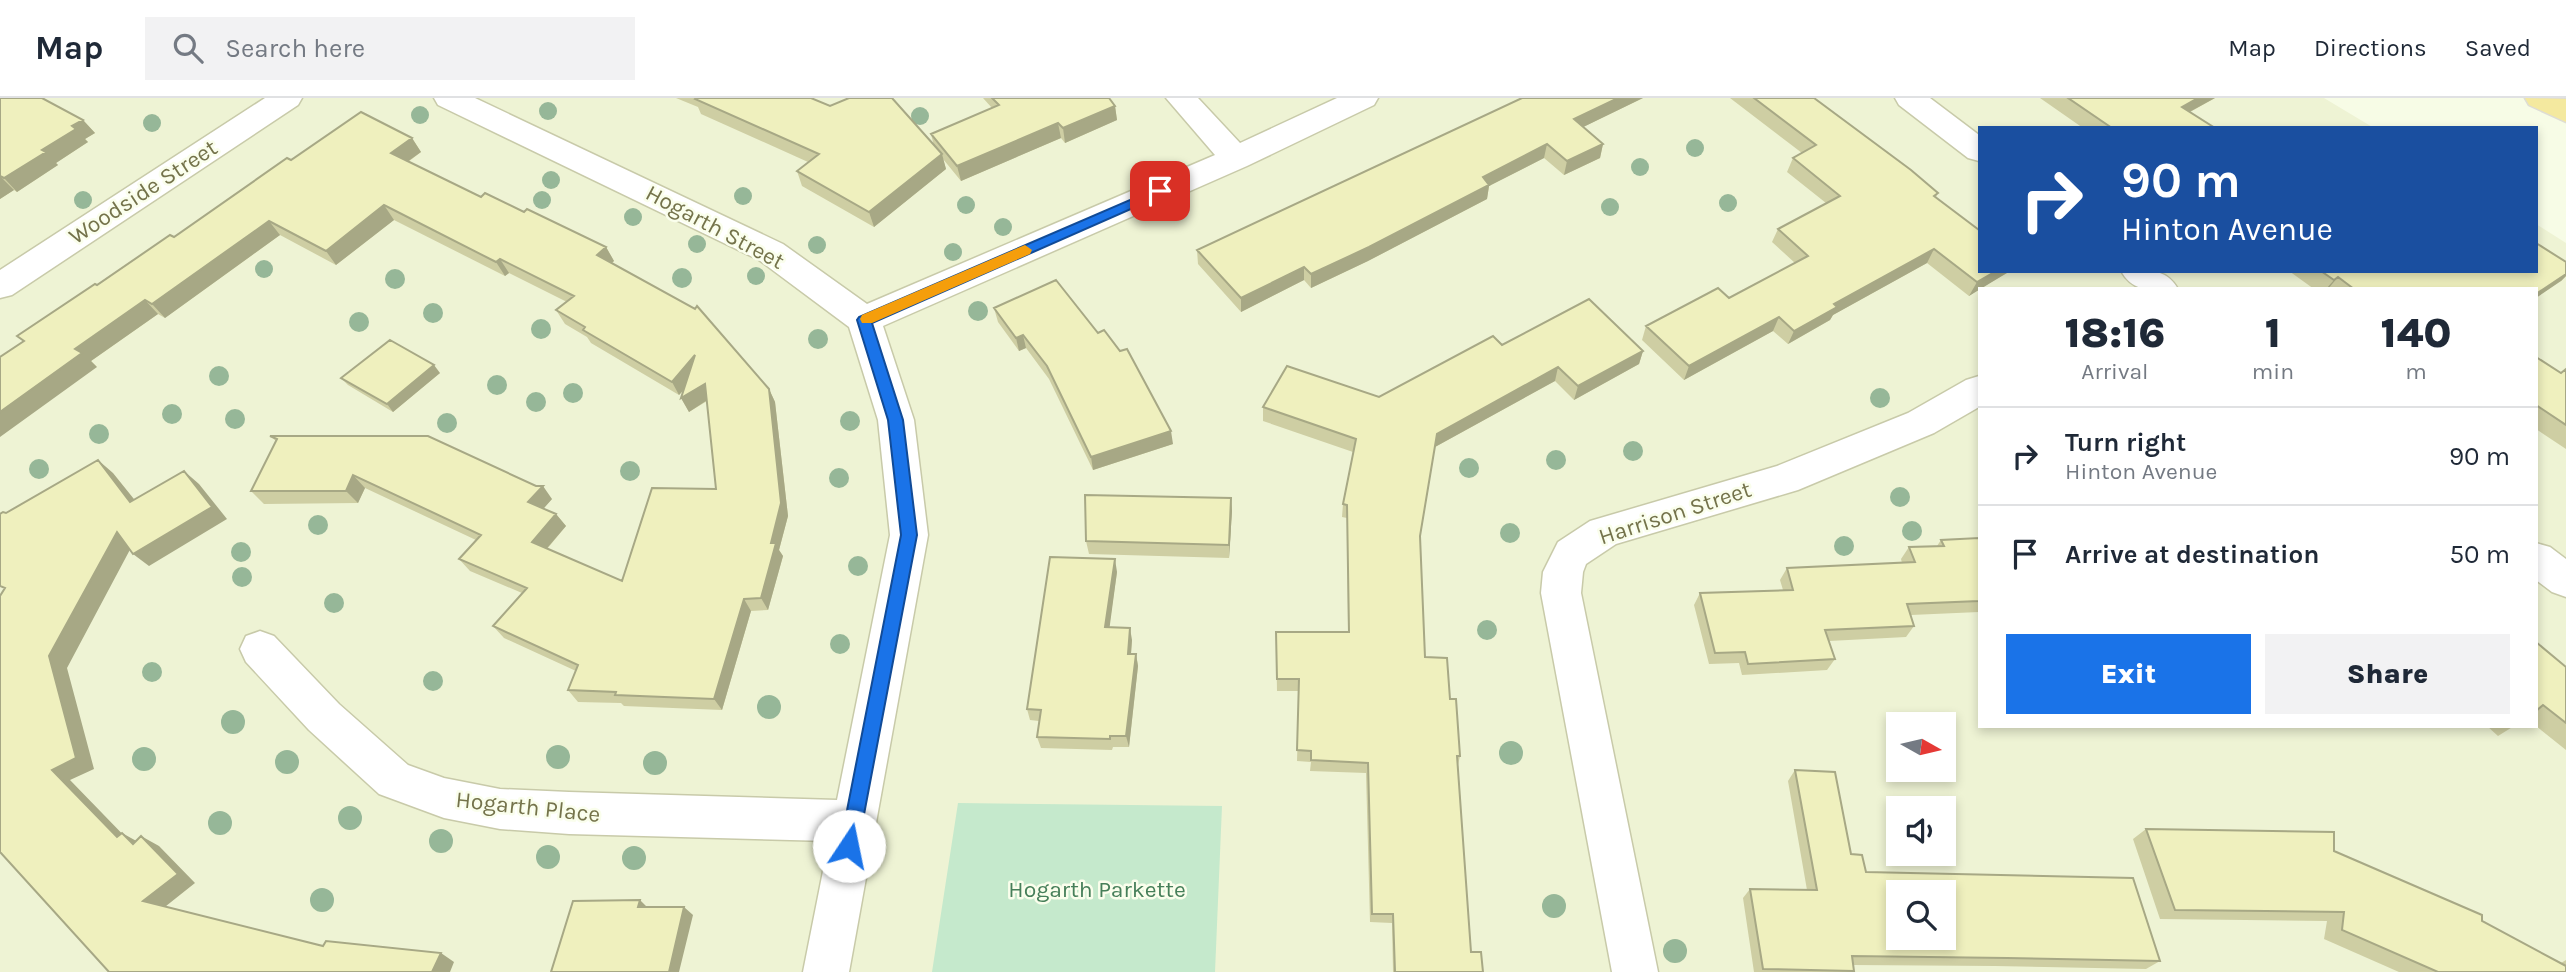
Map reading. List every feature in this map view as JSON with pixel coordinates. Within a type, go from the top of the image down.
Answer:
[{"type":"highway","points":[[2540,98],[2566,113]]},
{"type":"street","name":"Woodside Street","points":[[0,286],[287,98]]},
{"type":"street","name":"Hogarth Street","points":[[449,98],[670,201],[771,252],[864,320]]},
{"type":"street","points":[[1181,98],[1236,158]]},
{"type":"street","points":[[826,972],[909,535],[896,420],[864,320],[1236,158],[1363,98]]},
{"type":"street","points":[[1910,98],[1978,149]]},
{"type":"street","name":"Harrison Street","points":[[1635,972],[1561,593],[1563,572],[1573,553],[1604,532],[1785,479],[1857,451],[1921,423],[1978,391]]},
{"type":"street","points":[[2538,560],[2566,580]]},
{"type":"street","name":"Hogarth Place","points":[[260,649],[324,717],[394,780],[444,799],[500,808],[569,813],[854,821]]},
{"type":"shaded area","points":[[0,98],[2324,98],[2371,126],[1978,126],[1978,273],[2538,273],[2538,225],[2566,243],[2566,972],[0,972]]},
{"type":"green space","name":"Hogarth Parkette","points":[[958,803],[1222,806],[1215,972],[932,972]]},
{"type":"building","points":[[0,98],[42,98],[83,120],[72,126],[76,129],[42,150],[46,152],[4,178],[0,176]]},
{"type":"building","points":[[696,98],[811,98],[830,106],[849,98],[892,98],[942,154],[869,212],[797,171],[819,154]]},
{"type":"building","points":[[992,98],[1109,98],[1115,106],[1063,128],[1058,123],[957,166],[931,134],[999,105]]},
{"type":"building","points":[[1522,98],[1618,98],[1574,119],[1603,144],[1567,161],[1547,144],[1483,177],[1489,185],[1311,274],[1304,267],[1241,298],[1197,250]]},
{"type":"building","points":[[1754,98],[1814,98],[1911,170],[1938,193],[1934,196],[1978,229],[1978,273],[1993,273],[1977,282],[1934,249],[1834,304],[1837,307],[1794,331],[1779,317],[1689,366],[1646,326],[1718,288],[1729,298],[1808,256],[1778,229],[1840,196],[1793,158],[1816,145]]},
{"type":"building","points":[[2068,98],[2198,98],[2182,107],[2212,126],[2109,126]]},
{"type":"building","points":[[361,112],[412,138],[391,153],[481,197],[485,193],[524,212],[527,209],[606,247],[597,255],[695,309],[697,306],[769,389],[781,503],[771,543],[776,543],[761,598],[744,599],[714,699],[568,690],[578,665],[493,626],[527,588],[459,559],[481,535],[353,475],[346,491],[251,491],[277,439],[270,436],[428,436],[536,486],[543,486],[528,502],[556,514],[532,542],[622,581],[652,488],[716,489],[705,384],[681,398],[695,355],[672,382],[583,330],[585,327],[556,310],[574,296],[500,259],[496,262],[384,205],[326,251],[269,221],[152,304],[145,300],[75,349],[82,353],[0,412],[0,357],[24,341],[17,336],[170,235],[174,237],[287,158],[291,160]]},
{"type":"building","points":[[2538,244],[2566,262],[2566,274],[2538,293],[2538,287],[2351,287],[2338,277],[2334,280],[2324,273],[2538,273]]},
{"type":"building","points":[[1056,280],[1098,333],[1104,330],[1120,351],[1127,349],[1171,431],[1091,457],[1047,366],[1023,335],[1016,338],[994,308]]},
{"type":"building","points":[[1589,299],[1643,351],[1578,386],[1558,367],[1437,434],[1420,536],[1425,657],[1447,658],[1450,699],[1456,699],[1460,756],[1457,756],[1471,952],[1481,952],[1483,972],[1395,972],[1393,914],[1372,914],[1368,763],[1311,760],[1311,751],[1297,750],[1299,679],[1277,679],[1276,632],[1349,632],[1347,505],[1343,504],[1356,439],[1263,407],[1287,366],[1379,397],[1493,336],[1502,345]]},
{"type":"building","points":[[390,340],[434,365],[387,404],[341,378]]},
{"type":"building","points":[[2538,358],[2561,373],[2566,369],[2566,425],[2538,406]]},
{"type":"building","points":[[98,460],[130,502],[184,471],[212,507],[133,554],[117,532],[49,656],[76,758],[52,770],[117,837],[122,833],[133,844],[141,836],[178,874],[143,901],[323,946],[326,941],[441,953],[432,972],[109,972],[0,852],[0,596],[5,588],[0,586],[0,514]]},
{"type":"building","points":[[1085,495],[1231,498],[1229,545],[1086,541]]},
{"type":"building","points":[[1978,538],[1978,601],[1907,604],[1914,626],[1825,630],[1835,659],[1748,664],[1745,652],[1715,653],[1700,593],[1793,590],[1787,568],[1915,562],[1909,547],[1944,546],[1941,540]]},
{"type":"building","points":[[1050,557],[1115,559],[1105,627],[1130,628],[1128,654],[1136,654],[1126,736],[1110,736],[1110,739],[1037,737],[1041,710],[1027,709]]},
{"type":"building","points":[[2538,644],[2566,667],[2566,723],[2543,705],[2538,709]]},
{"type":"building","points":[[1795,770],[1835,772],[1851,854],[1862,855],[1866,872],[2133,878],[2160,961],[1852,956],[1854,971],[1763,969],[1750,889],[1817,890]]},
{"type":"building","points":[[2146,829],[2334,832],[2334,851],[2482,915],[2482,921],[2566,966],[2566,972],[2438,972],[2342,930],[2344,912],[2175,910]]},
{"type":"building","points":[[640,900],[638,907],[684,907],[669,972],[551,972],[573,901]]},
{"type":"slow traffic","points":[[867,319],[1025,250]]},
{"type":"route","points":[[849,846],[909,535],[896,420],[864,320],[1160,191]]}]
